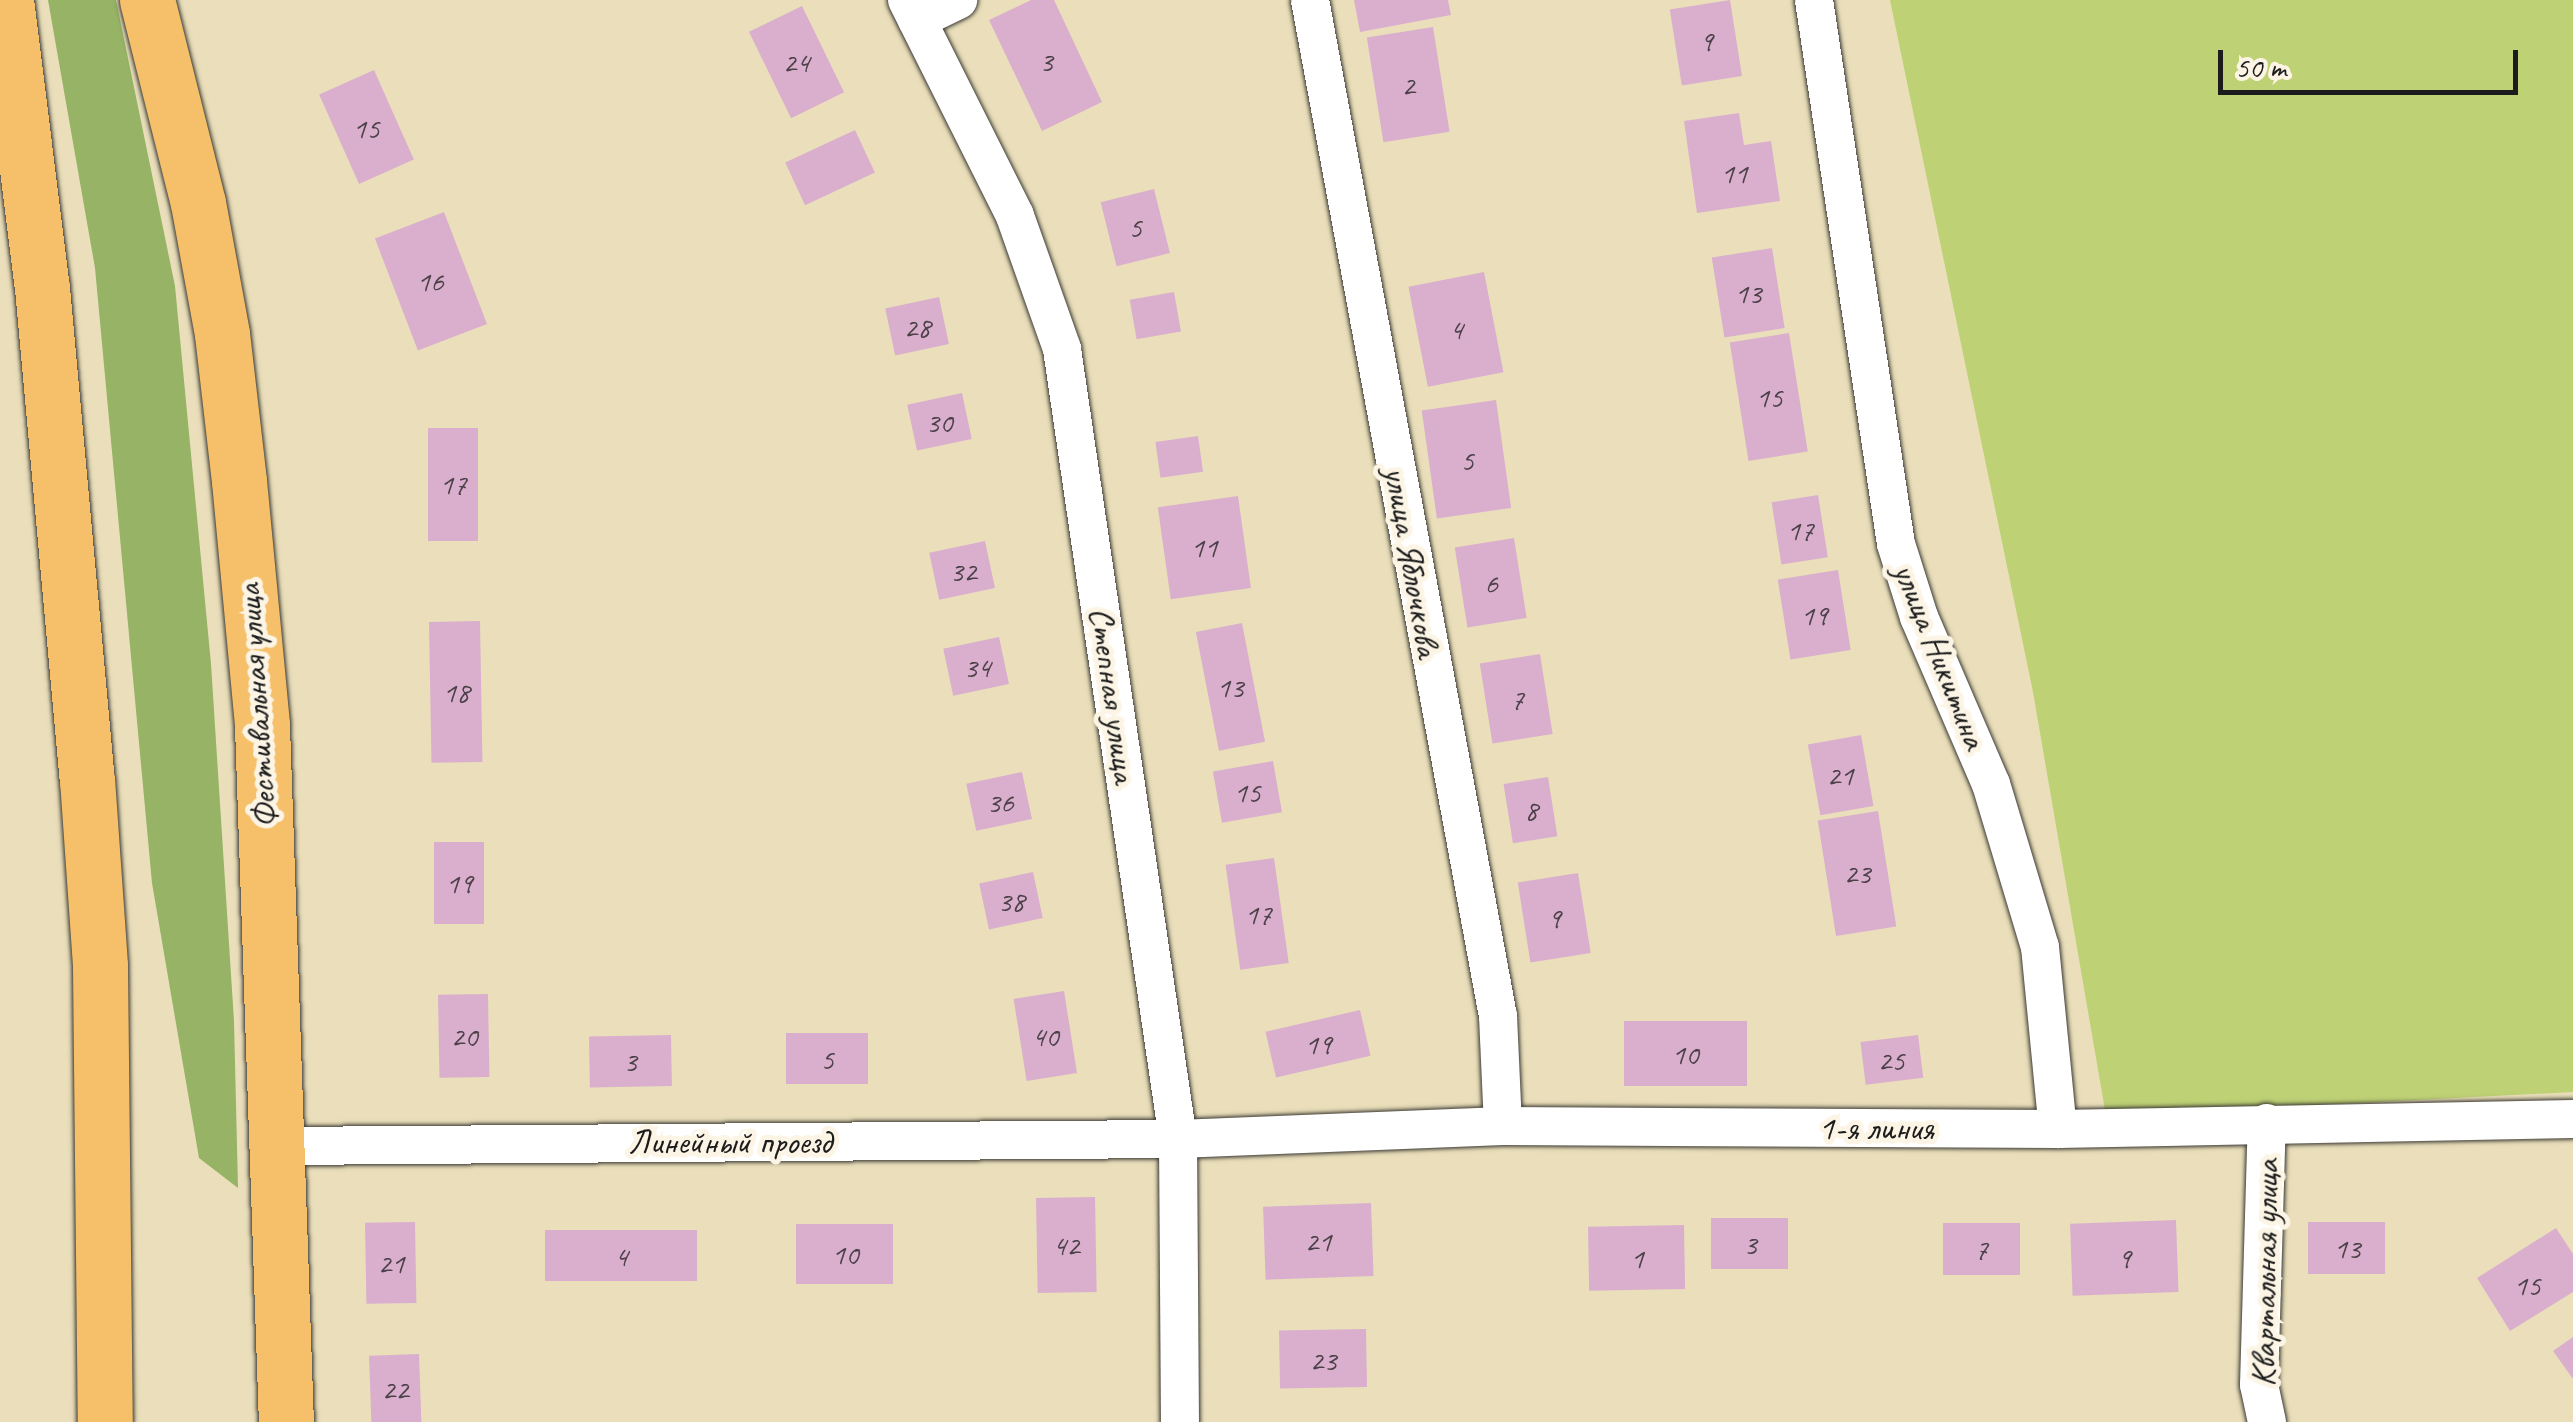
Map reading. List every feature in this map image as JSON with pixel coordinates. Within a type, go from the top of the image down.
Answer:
[{"type":"main road","points":[[6,0],[44,306],[100,966],[104,1422]]},
{"type":"main road","name":"Фестивальная улица","points":[[148,0],[222,334],[262,726],[281,1146],[286,1422]]},
{"type":"street","points":[[912,10],[958,0]]},
{"type":"street","name":"улица Яблочкова","points":[[1310,0],[1498,1016],[1503,1126]]},
{"type":"street","name":"улица Никитина","points":[[1814,0],[1896,544],[1919,617],[1992,784],[2040,946],[2058,1130]]},
{"type":"street","name":"Степная улица","points":[[912,10],[1016,216],[1062,349],[1178,1138],[1180,1422]]},
{"type":"street","name":"1-я линия","points":[[1178,1138],[1503,1126],[2058,1130],[2573,1120]]},
{"type":"street","name":"Квартальная улица","points":[[2266,1422],[2259,1385],[2268,1123]]},
{"type":"street","name":"Линейный проезд","points":[[281,1146],[1178,1138]]},
{"type":"green space","points":[[48,0],[116,0],[175,286],[211,664],[234,1021],[238,1188],[199,1158],[152,883],[95,268]]},
{"type":"green space","points":[[1890,0],[2573,0],[2573,1092],[2106,1116],[2033,692]]},
{"type":"building","points":[[1031,0],[1054,0],[1102,102],[1042,131],[989,20]]},
{"type":"building","points":[[1354,0],[1448,0],[1451,15],[1360,32]]},
{"type":"building","points":[[1730,0],[1742,76],[1682,86],[1670,10]]},
{"type":"building","points":[[802,6],[844,92],[791,118],[749,32]]},
{"type":"building","points":[[1433,27],[1450,132],[1383,142],[1367,37]]},
{"type":"building","points":[[374,70],[414,160],[359,184],[319,94]]},
{"type":"building","points":[[1739,113],[1744,145],[1771,141],[1780,201],[1697,213],[1684,121]]},
{"type":"building","points":[[855,130],[875,173],[805,205],[785,163]]},
{"type":"building","points":[[1154,189],[1170,253],[1117,266],[1101,202]]},
{"type":"building","points":[[444,212],[487,324],[418,351],[375,239]]},
{"type":"building","points":[[1772,248],[1785,328],[1724,338],[1712,258]]},
{"type":"building","points":[[1484,272],[1503,372],[1428,387],[1408,287]]},
{"type":"building","points":[[1174,292],[1181,331],[1137,339],[1130,300]]},
{"type":"building","points":[[939,297],[949,344],[895,355],[885,308]]},
{"type":"building","points":[[1789,333],[1808,452],[1749,461],[1730,342]]},
{"type":"building","points":[[962,393],[972,439],[917,451],[907,405]]},
{"type":"building","points":[[1496,400],[1511,508],[1437,518],[1422,410]]},
{"type":"building","points":[[428,428],[478,428],[478,541],[428,541]]},
{"type":"building","points":[[1198,436],[1203,472],[1160,478],[1155,442]]},
{"type":"building","points":[[1818,495],[1828,557],[1781,565],[1772,502]]},
{"type":"building","points":[[1238,496],[1251,588],[1171,599],[1158,507]]},
{"type":"building","points":[[1514,538],[1527,618],[1467,627],[1455,547]]},
{"type":"building","points":[[985,541],[995,588],[939,600],[929,553]]},
{"type":"building","points":[[1838,570],[1851,650],[1790,660],[1778,580]]},
{"type":"building","points":[[480,621],[482,762],[431,763],[429,622]]},
{"type":"building","points":[[1242,623],[1265,742],[1219,751],[1196,632]]},
{"type":"building","points":[[999,637],[1009,684],[953,696],[943,649]]},
{"type":"building","points":[[1540,654],[1553,734],[1492,744],[1480,664]]},
{"type":"building","points":[[1861,735],[1874,806],[1820,815],[1808,744]]},
{"type":"building","points":[[1273,761],[1282,812],[1222,823],[1213,772]]},
{"type":"building","points":[[1022,772],[1032,819],[976,831],[966,784]]},
{"type":"building","points":[[1548,777],[1557,836],[1513,843],[1504,784]]},
{"type":"building","points":[[1878,811],[1896,927],[1836,936],[1818,821]]},
{"type":"building","points":[[434,842],[484,842],[484,924],[434,924]]},
{"type":"building","points":[[1274,858],[1289,963],[1240,970],[1225,865]]},
{"type":"building","points":[[1033,872],[1043,918],[989,929],[979,883]]},
{"type":"building","points":[[1578,873],[1591,953],[1530,963],[1518,883]]},
{"type":"building","points":[[1064,991],[1077,1073],[1027,1081],[1014,999]]},
{"type":"building","points":[[488,994],[489,1077],[439,1078],[438,995]]},
{"type":"building","points":[[1360,1010],[1371,1056],[1276,1078],[1265,1032]]},
{"type":"building","points":[[1624,1021],[1747,1021],[1747,1086],[1624,1086]]},
{"type":"building","points":[[786,1033],[868,1033],[868,1084],[786,1084]]},
{"type":"building","points":[[671,1035],[672,1086],[590,1087],[589,1036]]},
{"type":"building","points":[[1918,1035],[1923,1078],[1866,1085],[1860,1042]]},
{"type":"building","points":[[1095,1197],[1097,1292],[1038,1293],[1036,1198]]},
{"type":"building","points":[[1371,1203],[1374,1276],[1266,1280],[1263,1207]]},
{"type":"building","points":[[1711,1218],[1788,1218],[1788,1269],[1711,1269]]},
{"type":"building","points":[[2176,1220],[2179,1292],[2073,1296],[2070,1224]]},
{"type":"building","points":[[415,1222],[416,1303],[366,1304],[365,1223]]},
{"type":"building","points":[[2308,1222],[2385,1222],[2385,1274],[2308,1274]]},
{"type":"building","points":[[1943,1223],[2020,1223],[2020,1275],[1943,1275]]},
{"type":"building","points":[[796,1224],[893,1224],[893,1284],[796,1284]]},
{"type":"building","points":[[1684,1225],[1685,1289],[1589,1291],[1588,1227]]},
{"type":"building","points":[[2556,1228],[2573,1254],[2573,1292],[2510,1331],[2477,1278]]},
{"type":"building","points":[[545,1230],[697,1230],[697,1281],[545,1281]]},
{"type":"building","points":[[1366,1329],[1367,1387],[1280,1389],[1279,1331]]},
{"type":"building","points":[[2573,1337],[2573,1379],[2553,1351]]},
{"type":"building","points":[[419,1354],[421,1422],[371,1422],[369,1356]]}]
